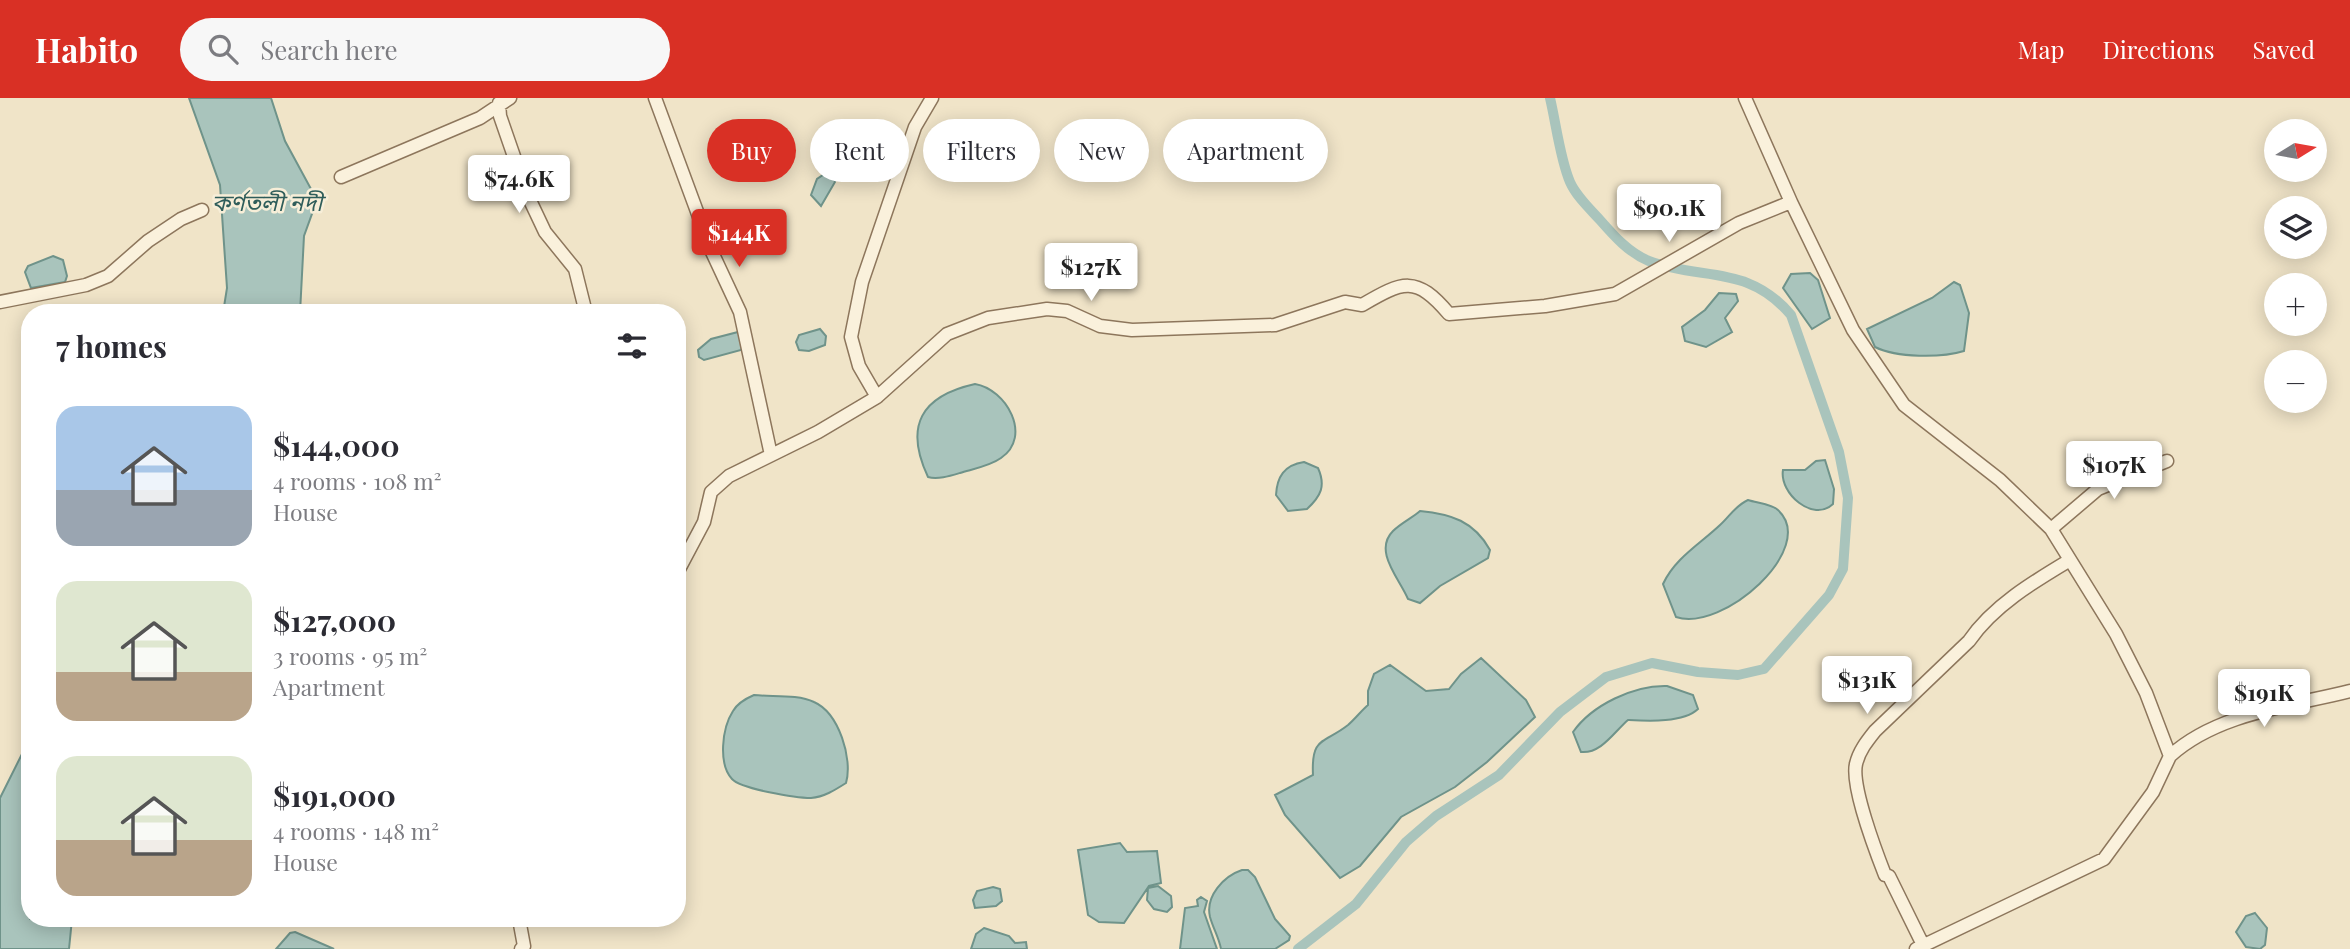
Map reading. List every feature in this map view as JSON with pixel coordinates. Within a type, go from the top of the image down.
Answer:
[{"type":"street","points":[[655,98],[712,252],[740,312],[755,369],[771,455]]},
{"type":"street","points":[[877,397],[859,366],[851,337],[862,282],[915,127],[932,98]]},
{"type":"street","points":[[1745,98],[1791,202],[1853,330],[1904,405],[2000,480],[2051,529],[2126,653],[2146,693],[2170,757]]},
{"type":"street","points":[[341,177],[480,118],[505,101]]},
{"type":"street","points":[[505,101],[500,116],[527,194],[545,232],[575,269],[584,304]]},
{"type":"street","points":[[686,556],[704,522],[711,492],[729,476],[877,397],[947,334],[988,318],[1047,309],[1067,311],[1100,326],[1132,330],[1275,325],[1345,302],[1362,305],[1394,287],[1415,285],[1432,293],[1448,314],[1545,306],[1615,294],[1739,223],[1791,202]]},
{"type":"street","points":[[0,302],[86,285],[108,276],[148,241],[181,219],[202,211]]},
{"type":"street","points":[[2051,529],[2098,489],[2167,461]]},
{"type":"street","points":[[2070,560],[2016,595],[1979,626],[1969,641],[1864,744],[1856,765],[1866,816],[1885,875],[1889,876],[1921,948],[2104,859],[2153,792],[2170,757],[2201,733],[2253,715],[2350,691]]},
{"type":"street","points":[[520,927],[523,948]]},
{"type":"water","name":"কর্ণতলী নদী","points":[[189,98],[271,98],[285,141],[317,200],[304,236],[300,304],[224,304],[227,288],[220,185]]},
{"type":"water","points":[[816,182],[835,182],[821,206],[811,195]]},
{"type":"water","points":[[53,256],[63,260],[67,276],[65,282],[31,288],[25,272],[28,266]]},
{"type":"water","points":[[1810,273],[1818,280],[1830,318],[1812,329],[1783,288],[1791,274]]},
{"type":"water","points":[[1954,282],[1960,285],[1969,313],[1964,351],[1919,356],[1884,351],[1875,347],[1867,329],[1932,298]]},
{"type":"water","points":[[1719,293],[1736,294],[1738,301],[1725,318],[1732,332],[1706,347],[1685,341],[1682,327],[1705,310]]},
{"type":"water","points":[[820,329],[826,336],[825,345],[809,351],[799,350],[796,342],[799,335]]},
{"type":"water","points":[[738,332],[743,345],[741,350],[704,360],[699,357],[698,350],[711,339]]},
{"type":"water","points":[[975,384],[997,395],[1012,415],[1015,438],[1010,449],[1001,458],[987,465],[944,477],[928,477],[918,443],[918,428],[922,416],[930,405],[942,396]]},
{"type":"water","points":[[1825,460],[1834,489],[1833,504],[1825,509],[1807,508],[1786,488],[1783,470],[1805,470],[1816,461]]},
{"type":"water","points":[[1304,462],[1318,468],[1322,480],[1321,490],[1307,509],[1288,511],[1276,495],[1278,483],[1287,469]]},
{"type":"water","points":[[1748,500],[1778,510],[1787,526],[1786,545],[1776,565],[1760,584],[1717,612],[1695,619],[1676,617],[1663,584],[1668,575],[1688,552]]},
{"type":"water","points":[[1420,511],[1442,514],[1461,521],[1477,532],[1490,550],[1488,558],[1440,586],[1420,603],[1408,599],[1390,565],[1386,547],[1393,531]]},
{"type":"water","points":[[1481,658],[1526,700],[1535,717],[1487,762],[1455,787],[1401,817],[1360,866],[1340,878],[1285,815],[1275,795],[1313,775],[1314,753],[1317,747],[1348,725],[1368,705],[1368,691],[1374,674],[1390,665],[1426,691],[1449,689],[1461,674]]},
{"type":"water","points":[[1667,686],[1693,695],[1698,709],[1692,714],[1675,719],[1628,720],[1601,746],[1595,750],[1581,752],[1573,732],[1591,713],[1628,693]]},
{"type":"water","points":[[754,695],[800,698],[823,708],[837,726],[846,750],[846,783],[825,795],[811,798],[757,789],[732,779],[723,755],[726,727],[735,708]]},
{"type":"water","points":[[21,756],[21,927],[71,927],[69,949],[0,949],[0,798]]},
{"type":"water","points":[[1120,843],[1127,852],[1157,851],[1161,883],[1149,886],[1124,923],[1099,922],[1088,915],[1078,850]]},
{"type":"water","points":[[1242,870],[1248,870],[1255,877],[1275,919],[1290,936],[1289,940],[1275,949],[1221,949],[1210,917],[1210,902],[1223,882]]},
{"type":"water","points":[[1158,886],[1171,896],[1172,907],[1167,912],[1154,909],[1147,900],[1148,888]]},
{"type":"water","points":[[993,887],[1000,889],[1002,901],[996,906],[975,908],[973,900],[977,891]]},
{"type":"water","points":[[1201,897],[1207,901],[1204,912],[1217,949],[1180,949],[1185,908],[1198,906],[1197,900]]},
{"type":"water","points":[[2255,913],[2267,928],[2265,945],[2260,949],[2246,947],[2236,932],[2246,916]]},
{"type":"water","points":[[984,928],[1009,936],[1015,943],[1026,942],[1027,949],[971,949],[976,934]]},
{"type":"water","points":[[295,932],[334,949],[276,949],[290,933]]},
{"type":"waterway","points":[[1298,949],[1356,904],[1406,842],[1436,816],[1499,775],[1560,712],[1606,677],[1652,663],[1698,672],[1738,675],[1764,669],[1829,595],[1843,569],[1848,498],[1839,452],[1791,315],[1775,299],[1758,288],[1724,276],[1649,261],[1622,244],[1584,202],[1570,182],[1550,98]]}]
